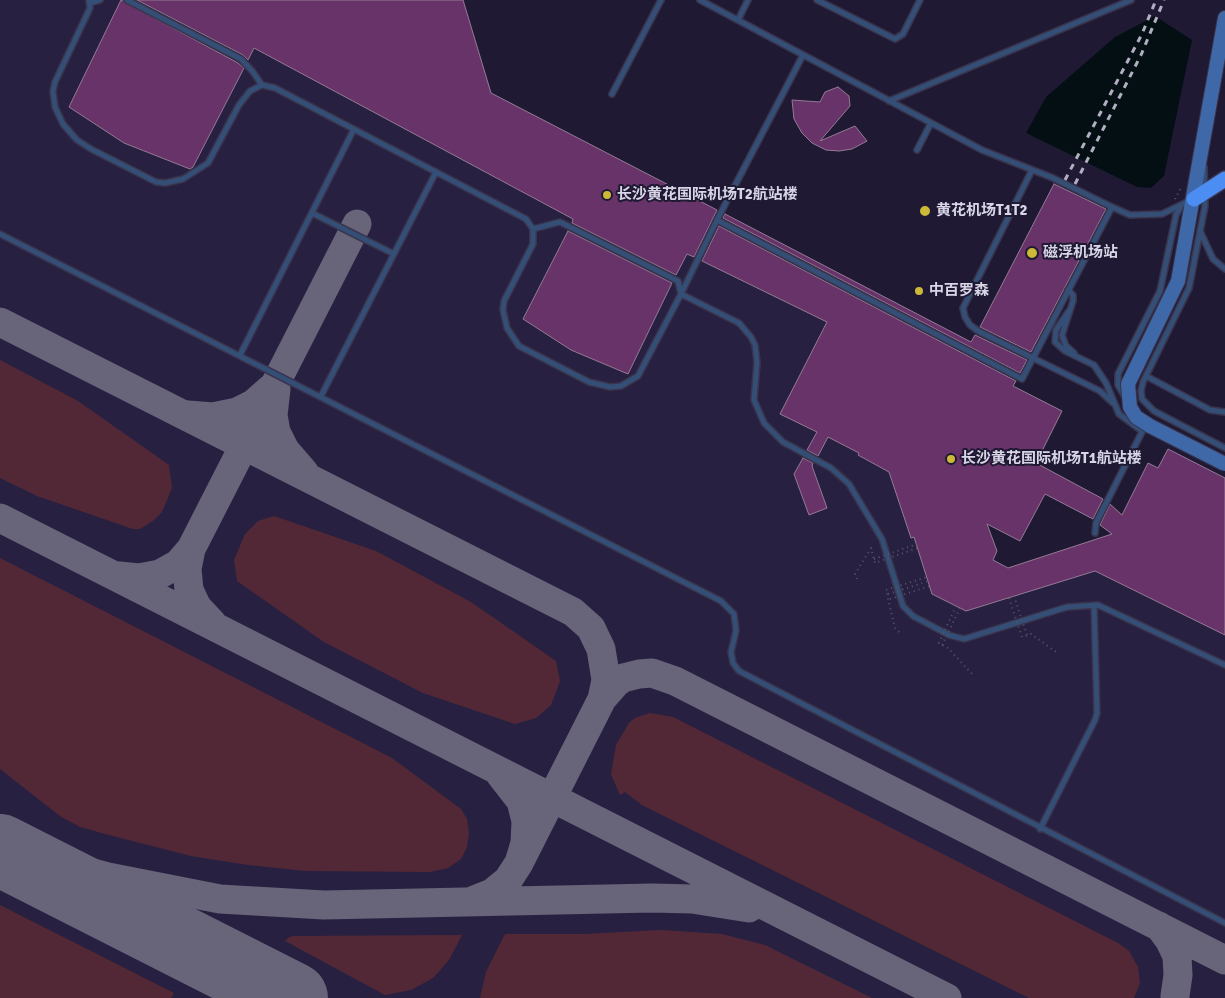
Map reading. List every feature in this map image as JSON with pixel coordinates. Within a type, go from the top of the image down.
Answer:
[{"type":"highway","points":[[1194,199],[1225,179]]},
{"type":"street","points":[[1225,18],[1223,43],[1178,281],[1128,384],[1130,408],[1136,417],[1225,466]]},
{"type":"lane","points":[[100,0],[89,1],[88,14],[55,82],[53,91],[55,107],[63,124],[77,140],[92,150],[146,177],[165,183],[183,179],[200,169],[214,154],[244,98],[250,91],[262,85],[275,88],[526,219],[533,230],[533,244],[504,301],[504,319],[507,328],[519,346],[589,382],[610,387],[621,386],[638,376],[803,55]]},
{"type":"lane","points":[[127,0],[241,59],[262,85]]},
{"type":"lane","points":[[612,94],[661,0]]},
{"type":"lane","points":[[700,0],[982,150],[1032,170],[1130,215],[1162,214],[1194,199]]},
{"type":"lane","points":[[738,20],[748,0]]},
{"type":"lane","points":[[817,0],[895,39],[903,34],[920,0]]},
{"type":"lane","points":[[889,101],[1131,0]]},
{"type":"lane","points":[[917,150],[931,123]]},
{"type":"lane","points":[[240,355],[354,129]]},
{"type":"lane","points":[[1032,170],[963,308],[965,317],[970,325],[1100,391],[1114,403]]},
{"type":"lane","points":[[321,396],[436,172]]},
{"type":"lane","points":[[1194,199],[1200,231],[1213,259],[1225,269]]},
{"type":"lane","points":[[1145,429],[1118,385],[1118,374],[1160,291],[1176,215],[1194,199]]},
{"type":"lane","points":[[717,220],[1022,379],[1112,207]]},
{"type":"lane","points":[[312,213],[394,254]]},
{"type":"lane","points":[[533,230],[560,222],[678,281],[681,294]]},
{"type":"lane","points":[[1200,231],[1185,300],[1146,376],[1141,391],[1142,399],[1146,405],[1225,448]]},
{"type":"lane","points":[[0,234],[321,396],[721,602],[734,614],[736,631],[731,652],[733,663],[739,671],[1040,829],[1225,923]]},
{"type":"lane","points":[[1068,290],[1073,295],[1073,301],[1054,336],[1060,348],[1094,365],[1102,374],[1119,414],[1126,421],[1225,466]]},
{"type":"lane","points":[[681,294],[730,317],[746,329],[751,337],[756,354],[754,390],[760,416],[770,430],[783,442],[831,468],[848,484],[882,539],[904,606],[913,616],[949,635],[964,638],[1067,607],[1103,606],[1225,665]]},
{"type":"lane","points":[[1157,355],[1141,367],[1135,376],[1132,388],[1134,410],[1150,422],[1225,460]]},
{"type":"lane","points":[[1146,376],[1210,410],[1225,412]]},
{"type":"lane","points":[[1095,533],[1096,522],[1145,429]]},
{"type":"lane","points":[[1040,829],[1091,730],[1097,713],[1094,605]]},
{"type":"path","points":[[1171,205],[1184,184]]},
{"type":"path","points":[[874,559],[917,544]]},
{"type":"path","points":[[857,579],[855,574],[871,548],[875,563],[918,548]]},
{"type":"path","points":[[899,632],[895,628],[890,599],[886,590],[927,577]]},
{"type":"path","points":[[888,594],[929,581]]},
{"type":"path","points":[[890,599],[930,586]]},
{"type":"path","points":[[1014,596],[1028,635]]},
{"type":"path","points":[[1009,598],[1022,637],[1031,634],[1056,652]]},
{"type":"path","points":[[956,606],[938,642],[973,675]]},
{"type":"path","points":[[942,645],[960,608]]},
{"type":"shaded area","points":[[0,0],[463,0],[492,93],[966,340],[957,358],[1062,411],[1036,463],[1013,478],[988,526],[997,551],[993,560],[1009,568],[1112,534],[1148,463],[1158,468],[1168,449],[1225,478],[1225,998],[0,998]]},
{"type":"shaded area","points":[[1155,16],[1192,40],[1164,176],[1151,188],[1137,187],[1026,133],[1046,97],[1115,37]]},
{"type":"shaded area","points":[[0,360],[78,401],[169,465],[172,488],[162,512],[140,529],[133,529],[37,496],[0,478]]},
{"type":"shaded area","points":[[274,516],[376,551],[471,602],[556,661],[560,681],[551,705],[536,718],[515,724],[423,693],[324,642],[237,581],[234,560],[245,534],[258,521]]},
{"type":"shaded area","points":[[0,558],[392,758],[461,809],[467,819],[469,833],[467,847],[461,859],[448,868],[430,872],[306,871],[248,865],[191,856],[109,835],[80,827],[60,816],[0,769]]},
{"type":"shaded area","points":[[650,713],[673,717],[1118,943],[1129,951],[1138,967],[1140,983],[1134,998],[1029,998],[642,805],[625,792],[620,795],[611,774],[616,745],[629,723],[635,718]]},
{"type":"shaded area","points":[[0,905],[174,993],[171,998],[0,998]]},
{"type":"shaded area","points":[[661,930],[722,934],[765,945],[872,998],[480,998],[486,972],[505,934],[583,934]]},
{"type":"shaded area","points":[[462,935],[449,960],[433,978],[411,990],[385,995],[285,941],[289,937],[294,936]]},
{"type":"building","points":[[121,0],[244,68],[193,167],[190,169],[124,143],[69,107]]},
{"type":"building","points":[[137,0],[463,0],[491,93],[717,210],[694,257],[687,254],[676,275],[572,223],[573,219],[254,48],[248,60],[243,55]]},
{"type":"building","points":[[838,87],[849,96],[850,106],[820,141],[855,126],[867,141],[852,149],[826,150],[812,143],[802,133],[794,119],[792,100],[820,102],[825,92]]},
{"type":"building","points":[[1054,184],[1106,209],[1031,352],[980,327]]},
{"type":"building","points":[[725,214],[971,342],[975,335],[1027,360],[1020,373],[723,218]]},
{"type":"building","name":"长沙黄花国际机场T1航站楼","points":[[719,226],[1016,381],[1013,386],[1062,411],[1036,463],[1103,499],[1093,519],[1045,494],[1020,541],[987,524],[997,551],[993,560],[1008,568],[1112,534],[1100,525],[1110,504],[1122,515],[1148,463],[1158,468],[1168,449],[1225,478],[1225,635],[1095,571],[966,611],[932,594],[914,537],[911,538],[889,472],[858,455],[859,453],[828,437],[818,456],[807,450],[817,432],[780,414],[827,322],[702,261]]},
{"type":"building","points":[[568,231],[672,283],[628,374],[571,350],[523,319]]},
{"type":"building","points":[[803,458],[813,463],[812,466],[827,508],[809,515],[794,474]]},
{"type":"taxiway","points":[[119,576],[139,578],[160,574],[178,564],[191,549],[357,224]]},
{"type":"taxiway","points":[[0,322],[573,612],[591,628],[601,649],[606,680],[602,699]]},
{"type":"taxiway","points":[[188,415],[213,417],[237,412],[253,404],[270,389]]},
{"type":"taxiway","points":[[276,389],[273,415],[276,432],[285,450],[304,472]]},
{"type":"taxiway","points":[[0,518],[947,998]]},
{"type":"taxiway","points":[[191,549],[187,569],[189,590],[197,607],[212,623]]},
{"type":"taxiway","points":[[519,863],[602,699],[623,678],[652,673],[675,681],[1225,960]]},
{"type":"taxiway","points":[[472,901],[492,893],[508,880],[519,863],[525,843],[526,821],[521,801],[500,774]]},
{"type":"taxiway","points":[[0,844],[48,861],[108,877],[220,899],[324,905],[652,898],[692,899],[749,908]]},
{"type":"taxiway","points":[[69,875],[222,971],[261,998]]},
{"type":"taxiway","points":[[1159,926],[1170,941],[1177,956],[1178,975],[1175,996]]},
{"type":"runway","points":[[0,850],[292,998]]},
{"type":"railway","points":[[1065,180],[1142,34],[1156,0]]},
{"type":"railway","points":[[1075,184],[1141,55],[1164,0]]},
{"type":"place","name":"长沙黄花国际机场T2航站楼","points":[[607,195]]},
{"type":"place","name":"黄花机场T1T2","points":[[925,211]]},
{"type":"place","name":"磁浮机场站","points":[[1032,253]]},
{"type":"place","name":"中百罗森","points":[[919,291]]},
{"type":"place","name":"长沙黄花国际机场T1航站楼","points":[[951,459]]}]
